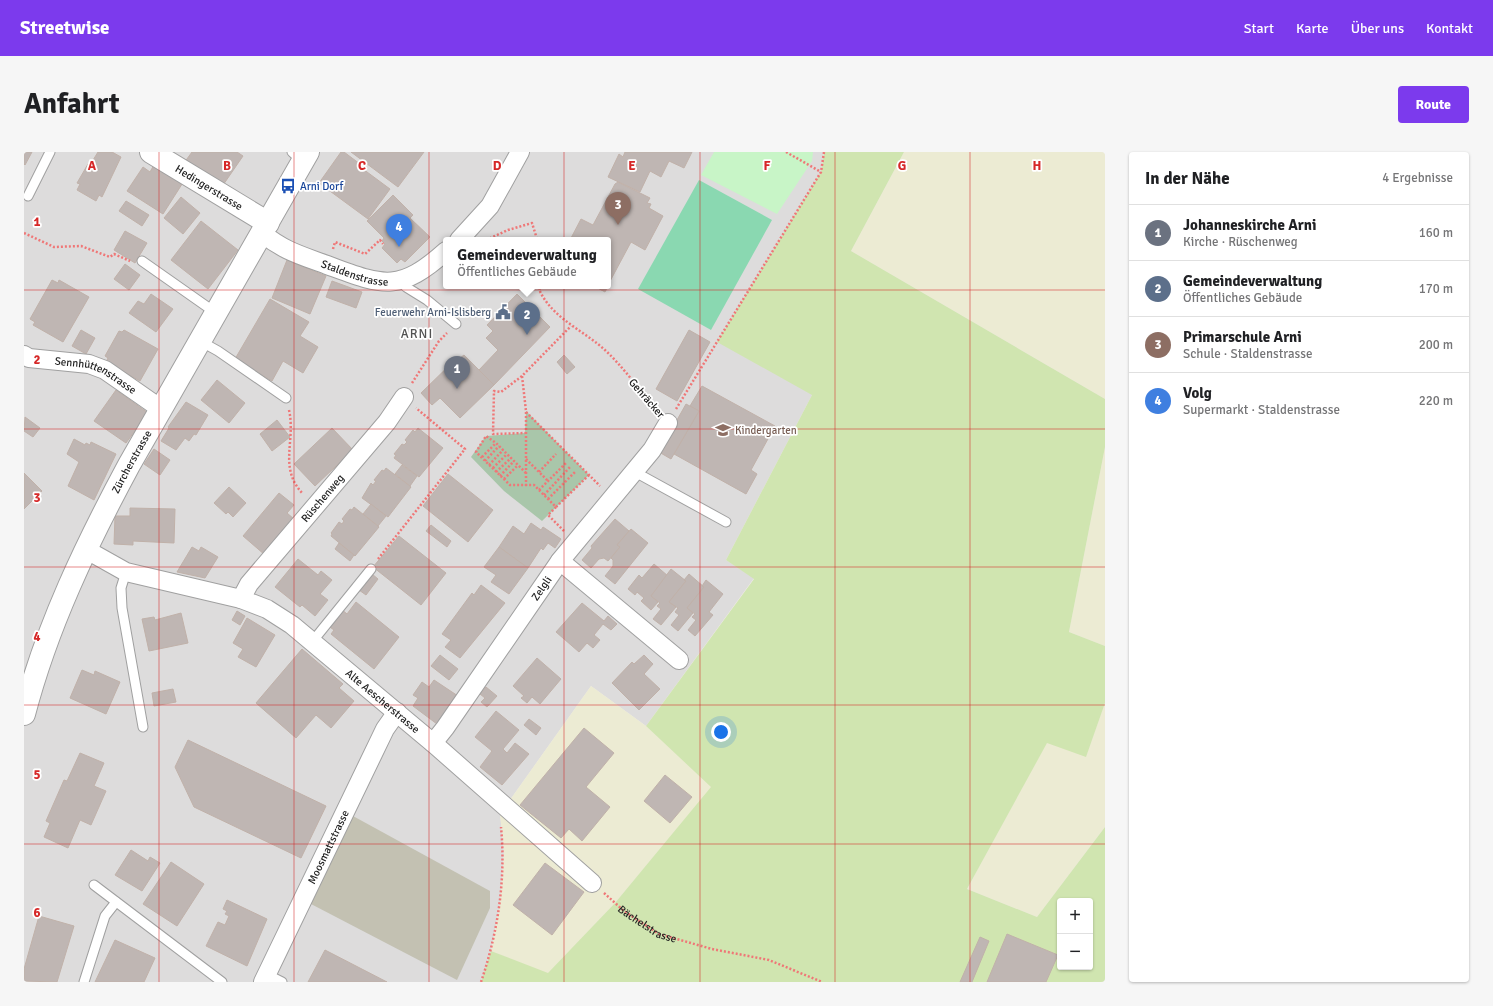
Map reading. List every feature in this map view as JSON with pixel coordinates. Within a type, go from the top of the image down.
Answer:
[{"type":"street","name":"Hedingerstrasse","points":[[151,152],[265,228]]},
{"type":"street","points":[[462,237],[490,206],[520,152]]},
{"type":"street","name":"Zürcherstrasse","points":[[24,714],[52,626],[85,549],[129,465],[265,228],[301,155]]},
{"type":"street","name":"Staldenstrasse","points":[[265,228],[276,245],[288,251],[364,279],[382,283],[400,280],[421,272],[443,254]]},
{"type":"street","name":"Sennhüttenstrasse","points":[[24,355],[29,358],[89,364],[105,370],[161,409]]},
{"type":"street","name":"Rüschenweg","points":[[241,599],[249,584],[386,422],[404,397]]},
{"type":"street","name":"Gehräcker","points":[[560,561],[612,497],[635,472],[652,450],[668,422]]},
{"type":"street","name":"Alte Aescherstrasse","points":[[85,549],[126,572],[241,599],[267,609],[292,625],[397,712],[505,805]]},
{"type":"street","points":[[560,561],[679,660]]},
{"type":"street","name":"Zelgli","points":[[433,743],[445,728],[560,561]]},
{"type":"street","name":"Moosmattstrasse","points":[[270,979],[385,729],[397,712]]},
{"type":"street","points":[[505,805],[592,883]]},
{"type":"lane","points":[[28,196],[50,152]]},
{"type":"lane","points":[[142,261],[216,313]]},
{"type":"lane","points":[[400,280],[406,287],[427,300],[456,324]]},
{"type":"lane","points":[[200,341],[218,351],[286,398]]},
{"type":"lane","points":[[635,472],[726,522]]},
{"type":"lane","points":[[312,642],[370,569]]},
{"type":"lane","points":[[126,572],[121,588],[122,608],[143,727]]},
{"type":"lane","points":[[94,885],[222,982]]},
{"type":"lane","points":[[84,982],[105,916],[116,902]]},
{"type":"path","points":[[786,152],[821,172]]},
{"type":"path","points":[[668,422],[821,172],[824,152]]},
{"type":"path","points":[[493,237],[508,230],[532,223],[536,237]]},
{"type":"path","points":[[24,233],[54,247],[81,246],[110,257],[114,254],[139,264],[142,261]]},
{"type":"path","points":[[350,248],[365,254],[380,240],[384,244]]},
{"type":"path","name":"Gehräcker","points":[[540,289],[547,303],[571,326],[606,351],[668,422]]},
{"type":"path","points":[[370,569],[465,449],[404,397],[439,341],[456,324]]},
{"type":"path","points":[[493,434],[494,391],[501,392],[522,376],[571,326]]},
{"type":"path","points":[[522,376],[526,411],[526,486]]},
{"type":"path","points":[[286,398],[292,435],[288,456],[289,472],[296,487],[314,506]]},
{"type":"path","points":[[526,411],[612,497]]},
{"type":"path","points":[[525,433],[493,434],[486,436],[476,452],[510,485],[534,485],[556,507]]},
{"type":"path","points":[[486,436],[496,443],[526,473]]},
{"type":"path","points":[[482,457],[496,443]]},
{"type":"path","points":[[485,461],[499,446]]},
{"type":"path","points":[[489,465],[503,450]]},
{"type":"path","points":[[493,468],[507,454]]},
{"type":"path","points":[[538,472],[556,454]]},
{"type":"path","points":[[496,472],[510,458]]},
{"type":"path","points":[[525,459],[548,481]]},
{"type":"path","points":[[500,476],[514,461]]},
{"type":"path","points":[[539,490],[566,463]]},
{"type":"path","points":[[504,479],[518,465]]},
{"type":"path","points":[[544,495],[570,467]]},
{"type":"path","points":[[548,499],[575,472]]},
{"type":"path","points":[[565,533],[548,515],[589,475]]},
{"type":"path","points":[[481,982],[491,951],[500,904],[504,852],[500,814],[505,805]]},
{"type":"path","name":"Bächelstrasse","points":[[592,883],[624,911],[659,934],[712,949],[769,960],[822,982]]},
{"type":"shaded area","points":[[24,152],[824,152],[821,172],[812,395],[726,560],[754,578],[646,726],[591,686],[500,814],[504,852],[500,904],[491,951],[481,982],[24,982]]},
{"type":"shaded area","points":[[353,816],[490,891],[490,908],[457,980],[311,904]]},
{"type":"green space","points":[[714,152],[813,152],[812,161],[777,214],[701,175]]},
{"type":"green space","points":[[824,152],[904,152],[851,251],[1105,399],[1105,447],[1069,632],[1105,646],[1105,703],[1086,757],[1047,743],[967,889],[1037,917],[1105,827],[1105,982],[481,982],[491,951],[548,973],[615,903],[711,787],[646,726],[754,579],[726,560],[812,395],[717,342],[821,172]]},
{"type":"green space","points":[[904,152],[1105,152],[1105,399],[851,251]]},
{"type":"green space","points":[[699,180],[772,220],[711,330],[638,289]]},
{"type":"green space","points":[[526,411],[589,475],[542,521],[504,491],[471,457],[486,436],[525,433]]},
{"type":"green space","points":[[1105,447],[1105,646],[1069,632]]},
{"type":"green space","points":[[591,686],[646,726],[712,787],[615,903],[548,974],[491,951],[500,904],[504,852],[500,814]]},
{"type":"green space","points":[[1105,703],[1105,827],[1037,917],[967,889],[1047,742],[1086,756]]},
{"type":"building","points":[[24,152],[32,152],[25,165],[24,164]]},
{"type":"building","points":[[98,152],[112,152],[121,157],[102,197],[99,195],[96,201],[77,190],[80,184],[77,183],[88,164],[90,165]]},
{"type":"building","points":[[192,152],[237,152],[243,156],[221,188],[184,163]]},
{"type":"building","points":[[341,152],[344,152],[364,167],[363,169],[390,189],[368,219],[319,183]]},
{"type":"building","points":[[351,152],[424,152],[398,187]]},
{"type":"building","points":[[625,152],[692,152],[684,168],[669,161],[661,177],[650,171],[640,192],[608,177],[619,154],[623,157]]},
{"type":"building","points":[[155,163],[184,181],[163,214],[127,191],[143,167],[150,172]]},
{"type":"building","points":[[618,182],[650,198],[647,203],[651,204],[649,208],[663,216],[645,250],[631,242],[611,279],[611,237],[572,237],[581,219],[593,225],[615,184]]},
{"type":"building","points":[[393,195],[413,215],[410,218],[430,237],[405,262],[401,259],[397,263],[382,248],[385,244],[382,241],[384,238],[367,221]]},
{"type":"building","points":[[181,197],[200,213],[183,234],[164,218]]},
{"type":"building","points":[[126,201],[149,215],[142,226],[119,211]]},
{"type":"building","points":[[201,221],[238,250],[208,289],[171,260]]},
{"type":"building","points":[[125,231],[147,243],[135,263],[114,250]]},
{"type":"building","points":[[287,260],[326,276],[310,314],[272,298]]},
{"type":"building","points":[[125,264],[140,275],[129,290],[114,279]]},
{"type":"building","points":[[52,280],[58,283],[59,280],[89,297],[63,342],[33,325],[35,322],[30,319]]},
{"type":"building","points":[[332,281],[362,292],[356,308],[326,297]]},
{"type":"building","points":[[600,289],[606,289],[605,292]]},
{"type":"building","points":[[151,294],[173,309],[156,332],[129,313],[138,301],[144,304]]},
{"type":"building","points":[[517,294],[550,327],[494,385],[479,370],[498,350],[486,338],[493,331],[487,325]]},
{"type":"building","points":[[270,299],[309,322],[300,336],[318,347],[303,373],[283,361],[272,381],[235,359]]},
{"type":"building","points":[[81,330],[95,338],[86,354],[72,346]]},
{"type":"building","points":[[124,330],[158,349],[140,381],[106,362],[108,358],[105,356],[119,331],[122,332]]},
{"type":"building","points":[[689,330],[710,342],[677,401],[656,389]]},
{"type":"building","points":[[464,355],[494,385],[460,418],[440,398],[432,405],[421,393],[458,357],[460,358]]},
{"type":"building","points":[[564,355],[575,367],[567,374],[557,362]]},
{"type":"building","points":[[217,380],[245,403],[229,423],[201,400]]},
{"type":"building","points":[[702,386],[775,426],[751,470],[757,474],[746,494],[674,454],[699,411],[690,406]]},
{"type":"building","points":[[116,390],[148,413],[126,443],[94,421]]},
{"type":"building","points":[[186,402],[208,415],[196,435],[194,434],[189,441],[185,438],[176,450],[161,441],[169,428],[168,427]]},
{"type":"building","points":[[686,404],[699,411],[671,459],[659,452]]},
{"type":"building","points":[[25,417],[40,428],[33,437],[24,431]]},
{"type":"building","points":[[277,420],[290,437],[272,451],[260,434]]},
{"type":"building","points":[[332,428],[353,450],[315,486],[294,464]]},
{"type":"building","points":[[418,428],[443,448],[419,477],[394,458],[396,455],[394,454],[402,444],[404,445],[407,442],[405,440],[413,430],[415,432]]},
{"type":"building","points":[[74,439],[85,445],[86,443],[90,445],[91,442],[116,454],[94,500],[68,486],[79,462],[67,454]]},
{"type":"building","points":[[154,449],[170,460],[160,475],[144,464]]},
{"type":"building","points":[[402,465],[417,476],[410,486],[395,474]]},
{"type":"building","points":[[386,468],[411,487],[388,517],[362,498],[371,483],[373,485],[376,481],[374,480],[382,470],[384,471]]},
{"type":"building","points":[[24,473],[42,491],[24,509]]},
{"type":"building","points":[[448,474],[493,510],[468,542],[423,506]]},
{"type":"building","points":[[229,487],[246,503],[233,517],[228,512],[226,514],[214,503]]},
{"type":"building","points":[[279,493],[294,505],[287,513],[294,519],[265,555],[243,536]]},
{"type":"building","points":[[371,504],[386,516],[378,526],[363,514]]},
{"type":"building","points":[[354,507],[379,527],[355,556],[331,536],[331,533],[339,522],[342,524],[344,521],[342,519],[350,509],[352,510]]},
{"type":"building","points":[[130,508],[175,509],[174,543],[133,541],[133,545],[114,544],[115,516],[130,516]]},
{"type":"building","points":[[615,519],[629,531],[617,545],[620,547],[608,561],[604,558],[599,559],[591,568],[582,560],[592,548],[591,546]]},
{"type":"building","points":[[531,523],[541,530],[543,527],[561,539],[555,548],[548,543],[543,550],[541,548],[528,568],[499,547],[513,526],[524,534]]},
{"type":"building","points":[[431,525],[451,541],[447,547],[426,531]]},
{"type":"building","points":[[631,529],[648,543],[615,584],[605,576],[613,566],[613,560],[611,558],[620,547],[617,545]]},
{"type":"building","points":[[399,536],[446,573],[421,605],[373,567]]},
{"type":"building","points":[[339,543],[354,555],[350,561],[335,549]]},
{"type":"building","points":[[192,547],[199,551],[201,547],[218,557],[205,578],[177,572]]},
{"type":"building","points":[[499,547],[528,568],[509,594],[491,582],[496,575],[484,567]]},
{"type":"building","points":[[298,559],[318,575],[321,571],[332,580],[320,594],[328,600],[315,616],[302,605],[300,607],[275,587]]},
{"type":"building","points":[[654,564],[668,576],[651,596],[658,602],[651,610],[641,601],[644,598],[637,592],[635,595],[628,589],[639,575],[642,578]]},
{"type":"building","points":[[671,569],[686,581],[669,602],[676,607],[661,625],[653,619],[661,609],[657,606],[660,603],[651,596]]},
{"type":"building","points":[[372,574],[378,579],[366,595],[359,590]]},
{"type":"building","points":[[689,574],[704,587],[687,608],[693,613],[678,631],[671,625],[679,615],[675,612],[678,608],[669,602],[686,581],[684,580]]},
{"type":"building","points":[[706,580],[723,594],[709,612],[713,615],[695,636],[688,630],[696,620],[692,617],[695,614],[687,608],[704,587],[702,586]]},
{"type":"building","points":[[481,585],[505,603],[460,658],[445,647],[451,640],[442,634],[472,593],[474,595]]},
{"type":"building","points":[[356,602],[399,637],[374,669],[331,634],[334,630],[327,625],[340,608],[347,614]]},
{"type":"building","points":[[582,603],[604,621],[608,616],[617,624],[611,630],[603,624],[594,635],[600,640],[593,648],[587,643],[579,652],[556,632]]},
{"type":"building","points":[[237,611],[245,616],[240,625],[232,620]]},
{"type":"building","points":[[181,613],[188,643],[149,651],[142,619],[154,617],[155,620]]},
{"type":"building","points":[[247,618],[275,635],[256,667],[238,657],[243,649],[233,643]]},
{"type":"building","points":[[302,649],[343,684],[339,688],[354,701],[331,728],[316,715],[296,738],[256,703]]},
{"type":"building","points":[[440,655],[458,669],[449,680],[431,666]]},
{"type":"building","points":[[644,655],[653,664],[644,674],[660,689],[639,710],[612,683],[632,662],[634,664]]},
{"type":"building","points":[[537,658],[561,679],[540,704],[532,697],[527,703],[521,698],[524,696],[513,686]]},
{"type":"building","points":[[82,670],[94,675],[95,671],[120,682],[106,714],[70,698]]},
{"type":"building","points":[[434,680],[458,696],[437,724],[413,706],[418,698],[413,695],[422,682],[429,687]]},
{"type":"building","points":[[486,687],[497,696],[487,707],[481,702],[485,698],[480,694]]},
{"type":"building","points":[[173,689],[176,702],[154,706],[152,693]]},
{"type":"building","points":[[496,711],[519,730],[503,749],[507,753],[515,743],[529,754],[502,785],[480,767],[492,751],[475,737]]},
{"type":"building","points":[[529,719],[541,728],[536,735],[524,725]]},
{"type":"building","points":[[584,728],[614,753],[586,787],[610,807],[582,841],[569,829],[561,838],[520,805]]},
{"type":"building","points":[[188,740],[326,806],[301,858],[194,807],[175,767]]},
{"type":"building","points":[[80,753],[104,763],[94,786],[106,791],[91,825],[80,820],[68,848],[44,837],[50,823],[46,821],[64,780],[67,781]]},
{"type":"building","points":[[665,775],[692,797],[670,823],[644,801]]},
{"type":"building","points":[[131,850],[148,861],[150,857],[160,863],[142,891],[115,875]]},
{"type":"building","points":[[171,862],[204,884],[177,926],[143,904]]},
{"type":"building","points":[[545,863],[584,892],[552,935],[513,905]]},
{"type":"building","points":[[227,900],[267,919],[247,966],[206,946],[218,922],[225,925],[229,916],[225,914],[227,911],[223,909]]},
{"type":"building","points":[[39,916],[74,926],[57,982],[24,981],[24,969]]},
{"type":"building","points":[[1007,934],[1057,955],[1046,982],[987,982]]},
{"type":"building","points":[[980,937],[989,941],[972,982],[960,982]]},
{"type":"building","points":[[115,940],[155,958],[144,982],[95,982]]},
{"type":"building","points":[[325,950],[387,982],[308,982]]},
{"type":"place","name":"Arni Dorf","points":[[288,186]]},
{"type":"place","name":"Primarschule Arni","points":[[618,225]]},
{"type":"place","name":"Volg","points":[[399,247]]},
{"type":"place","name":"Feuerwehr Arni-Islisberg","points":[[503,312]]},
{"type":"place","name":"Gemeindeverwaltung","points":[[527,335]]},
{"type":"place","name":"Johanneskirche Arni","points":[[457,389]]},
{"type":"place","name":"Kindergarten","points":[[723,430]]},
{"type":"district","name":"ARNI","points":[[417,333]]}]
